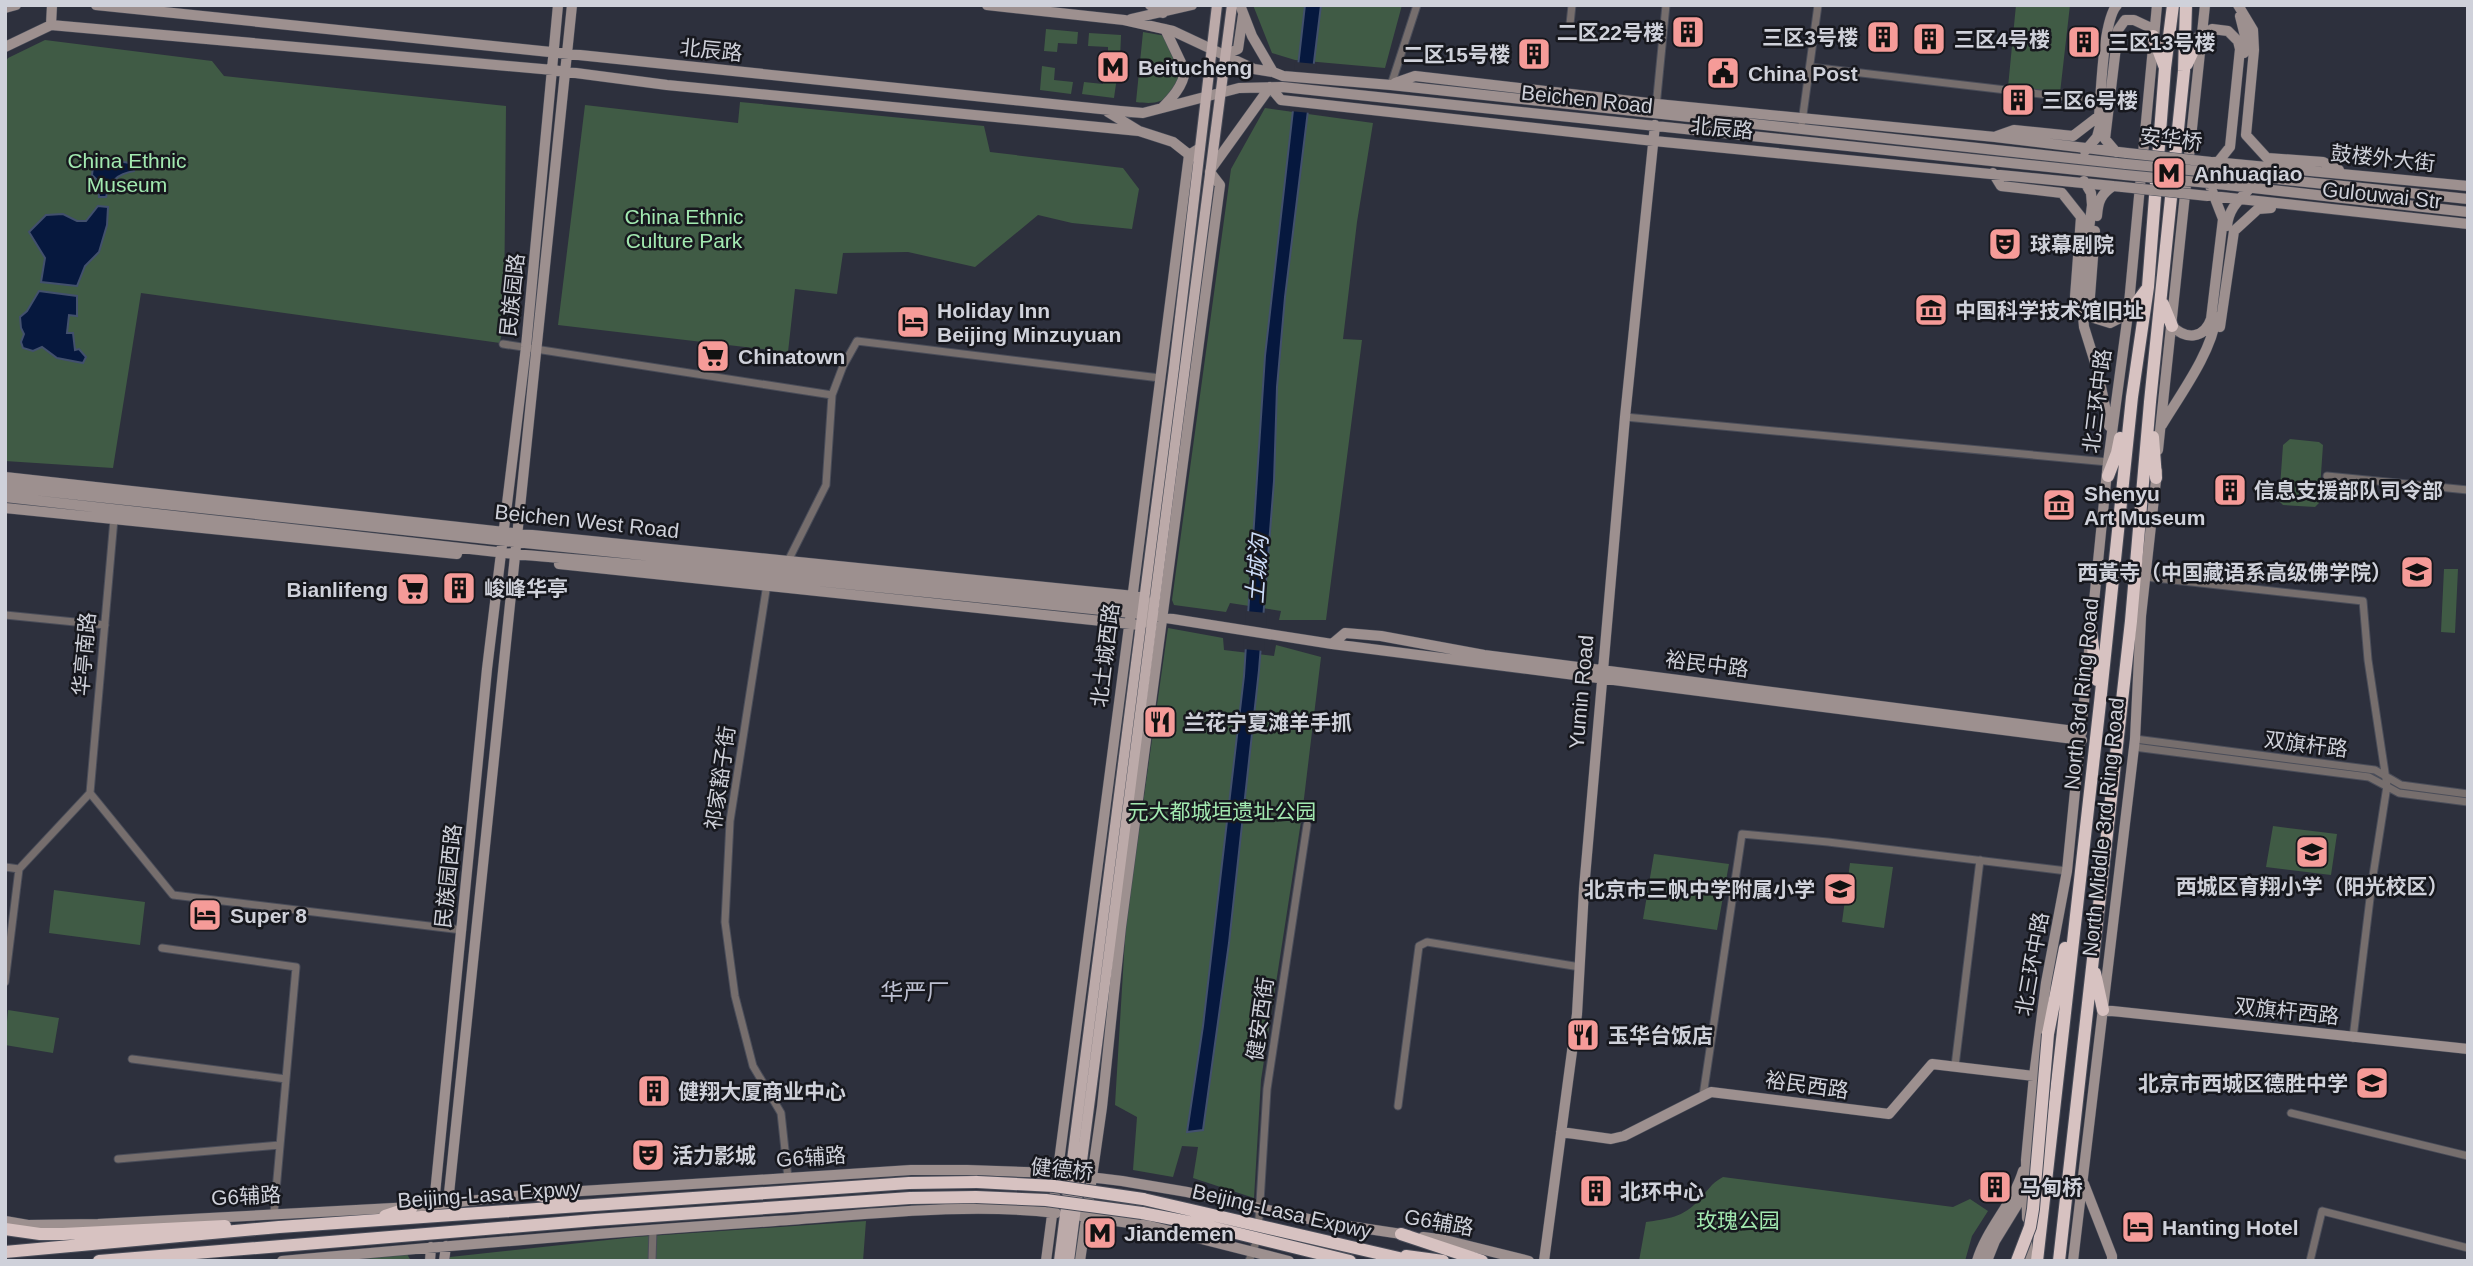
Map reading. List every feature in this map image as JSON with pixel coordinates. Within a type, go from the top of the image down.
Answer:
[{"type":"highway","name":"North 3rd Ring Road","points":[[2037,1261],[2074,874],[2100,703],[2132,397],[2148,287],[2165,68],[2173,5]]},
{"type":"highway","name":"North 3rd Ring Road","points":[[2059,1261],[2131,621],[2183,71],[2186,5]]},
{"type":"highway","points":[[2153,36],[2165,68]]},
{"type":"highway","points":[[2183,71],[2200,36]]},
{"type":"highway","points":[[2128,314],[2148,287]]},
{"type":"highway","points":[[2162,299],[2172,326]]},
{"type":"highway","points":[[2108,469],[2117,453],[2123,419],[2132,397]]},
{"type":"highway","points":[[2150,402],[2156,478]]},
{"type":"highway","points":[[2121,699],[2141,616]]},
{"type":"highway","points":[[2091,632],[2100,703]]},
{"type":"highway","points":[[2017,1261],[2030,1227],[2033,1209],[2048,1034],[2074,874]]},
{"type":"highway","points":[[2092,961],[2103,1010]]},
{"type":"highway","name":"健德桥","points":[[977,1182],[1054,1186],[1143,1199]]},
{"type":"highway","name":"Beijing-Lasa Expwy","points":[[5,1252],[279,1227],[909,1183],[977,1182]]},
{"type":"highway","points":[[534,1194],[587,1206]]},
{"type":"highway","name":"健德桥","points":[[976,1197],[1046,1200],[1142,1213]]},
{"type":"highway","name":"Beijing-Lasa Expwy","points":[[105,1260],[608,1219],[909,1198],[976,1197]]},
{"type":"highway","name":"Beijing-Lasa Expwy","points":[[1143,1199],[1412,1261]]},
{"type":"highway","points":[[368,1222],[412,1207]]},
{"type":"highway","name":"Beijing-Lasa Expwy","points":[[1142,1213],[1350,1261]]},
{"type":"highway","points":[[5,1229],[63,1234],[205,1225],[279,1227]]},
{"type":"highway","points":[[1401,1234],[1482,1261]]},
{"type":"highway","points":[[5,1245],[80,1246]]},
{"type":"highway","points":[[1370,1251],[1443,1261]]},
{"type":"highway","points":[[105,1260],[129,1261]]},
{"type":"main road","name":"北土城西路","points":[[1076,1215],[1075,1175],[1141,611],[1217,5]]},
{"type":"main road","name":"北土城西路","points":[[1141,611],[1210,170],[1232,5]]},
{"type":"main road","points":[[1059,1261],[1076,1215]]},
{"type":"main road","points":[[1069,1261],[1076,1215]]},
{"type":"street","points":[[5,8],[16,5]]},
{"type":"street","points":[[5,47],[51,24],[52,5]]},
{"type":"street","name":"北辰路","points":[[96,5],[1143,113],[1220,93],[1270,87],[1279,78],[1391,85],[1415,76],[1656,115],[2073,163],[2126,164]]},
{"type":"street","name":"民族园路","points":[[501,556],[526,347],[558,5]]},
{"type":"street","name":"民族园路","points":[[514,557],[538,349],[572,5]]},
{"type":"street","name":"北辰路","points":[[986,5],[1126,20],[1165,29],[1254,69],[1319,92]]},
{"type":"street","points":[[1150,5],[1163,13]]},
{"type":"street","points":[[1126,20],[1192,5]]},
{"type":"street","points":[[1391,85],[1417,5]]},
{"type":"street","points":[[1570,24],[1572,5]]},
{"type":"street","points":[[1656,115],[1666,5]]},
{"type":"street","points":[[1801,130],[1818,5]]},
{"type":"street","points":[[1995,137],[2014,130],[2073,136],[2099,116],[2108,31],[2112,10],[2119,5]]},
{"type":"street","points":[[2111,434],[2098,372],[2084,327],[2081,295],[2092,205],[2091,193],[2073,163],[2090,148],[2101,128],[2112,27],[2119,5]]},
{"type":"street","name":"北三环中路","points":[[2028,1261],[2026,1160],[2034,1076],[2046,984],[2074,874],[2091,632],[2111,434],[2128,314],[2157,5]]},
{"type":"street","points":[[2156,478],[2205,5]]},
{"type":"street","points":[[2237,5],[2245,36],[2236,149],[2239,159],[2254,177]]},
{"type":"street","points":[[2237,5],[2253,30],[2254,50],[2246,135],[2267,158],[2323,162],[2346,174]]},
{"type":"street","points":[[1225,55],[1238,48],[1242,7]]},
{"type":"street","points":[[1242,7],[1252,36],[1279,78]]},
{"type":"street","points":[[2115,151],[2105,139],[2118,30],[2125,20],[2134,20],[2149,27],[2153,36]]},
{"type":"street","name":"北辰路","points":[[51,24],[566,71],[667,85],[1139,131]]},
{"type":"street","points":[[1162,108],[1178,89],[1185,71],[1165,29]]},
{"type":"street","points":[[2200,36],[2212,29],[2228,31],[2238,41],[2240,49],[2230,147],[2212,170],[2210,196]]},
{"type":"street","points":[[1810,67],[2100,101]]},
{"type":"street","points":[[1210,170],[1270,87]]},
{"type":"street","name":"北辰路","points":[[1270,87],[1281,100],[1654,141],[2118,186]]},
{"type":"street","name":"Beichen Road","points":[[1319,92],[1656,115],[2073,163]]},
{"type":"street","points":[[1104,110],[1139,131],[1173,142],[1198,164]]},
{"type":"street","name":"北辰路","points":[[1656,115],[1803,117],[1995,137],[2115,151],[2126,164]]},
{"type":"street","name":"Yumin Road","points":[[1544,1261],[1580,967],[1602,674],[1656,115]]},
{"type":"street","points":[[1189,155],[1200,148]]},
{"type":"street","name":"北土城西路","points":[[1076,1215],[1094,1178],[1121,927],[1141,611],[1160,378],[1189,155]]},
{"type":"street","points":[[2118,186],[2126,164]]},
{"type":"street","name":"安华桥","points":[[2126,164],[2212,170]]},
{"type":"street","name":"安华桥","points":[[2126,164],[2212,170]]},
{"type":"street","name":"鼓楼外大街","points":[[2212,170],[2244,165],[2468,186]]},
{"type":"street","points":[[2212,170],[2250,188],[2468,212]]},
{"type":"street","name":"鼓楼外大街","points":[[2212,170],[2254,177],[2468,199]]},
{"type":"street","points":[[1993,173],[2001,186],[2062,194],[2081,217],[2075,296],[2077,315],[2084,327]]},
{"type":"street","points":[[2128,314],[2110,323],[2094,318],[2089,309],[2098,206],[2104,192],[2118,186],[2210,196],[2220,206],[2223,219],[2211,319],[2207,329],[2194,336],[2183,334],[2172,326]]},
{"type":"street","points":[[2204,354],[2215,329],[2228,219],[2231,211],[2250,188]]},
{"type":"street","name":"Gulouwai Str","points":[[2210,196],[2468,224]]},
{"type":"street","points":[[2160,429],[2221,324],[2233,234],[2236,229],[2261,207],[2322,213],[2340,210]]},
{"type":"street","points":[[767,581],[786,565],[826,485],[832,395],[843,366],[857,341],[1160,378]]},
{"type":"street","points":[[503,344],[832,395]]},
{"type":"street","points":[[1625,417],[2108,469]]},
{"type":"street","name":"Beichen West Road","points":[[5,477],[270,506],[516,538],[786,565],[1141,611],[1232,627]]},
{"type":"street","points":[[2327,477],[2468,490]]},
{"type":"street","name":"North Middle 3rd Ring Road","points":[[2082,1180],[2135,743],[2141,616],[2156,478]]},
{"type":"street","name":"Beichen West Road","points":[[5,486],[504,536]]},
{"type":"street","name":"Beichen West Road","points":[[5,497],[182,517],[253,529],[414,549],[1031,608],[1141,611]]},
{"type":"street","points":[[183,497],[201,507]]},
{"type":"street","points":[[248,512],[270,506]]},
{"type":"street","name":"Beichen West Road","points":[[5,508],[198,527],[392,540],[501,556]]},
{"type":"street","points":[[182,517],[198,527]]},
{"type":"street","name":"华亭南路","points":[[90,793],[114,519]]},
{"type":"street","points":[[392,540],[414,549]]},
{"type":"street","name":"民族园西路","points":[[434,1204],[487,669],[501,556]]},
{"type":"street","name":"民族园西路","points":[[448,1203],[514,557]]},
{"type":"street","points":[[2146,577],[2363,601],[2368,660],[2387,786],[2353,1038]]},
{"type":"street","name":"祁家豁子街","points":[[767,581],[730,821],[724,922],[735,996],[753,1066],[781,1113],[788,1178]]},
{"type":"street","name":"北土城西路","points":[[1052,1212],[1141,611]]},
{"type":"street","points":[[5,615],[105,625]]},
{"type":"street","name":"裕民中路","points":[[1232,627],[1332,644],[1602,674],[2082,736]]},
{"type":"street","points":[[2135,743],[2369,777],[2399,793],[2468,802]]},
{"type":"street","name":"双旗杆路","points":[[2135,743],[2375,770],[2401,785],[2468,794]]},
{"type":"street","points":[[5,982],[19,869],[90,793],[173,895],[462,930]]},
{"type":"street","name":"健安西街","points":[[1259,1213],[1268,1089],[1307,825]]},
{"type":"street","points":[[1703,1096],[1742,834],[1980,860],[2074,874]]},
{"type":"street","points":[[1955,1066],[1980,860]]},
{"type":"street","points":[[5,867],[19,869]]},
{"type":"street","points":[[1398,1106],[1419,946],[1427,942],[1580,967]]},
{"type":"street","points":[[162,948],[296,967],[274,1213]]},
{"type":"street","name":"双旗杆西路","points":[[2103,1010],[2468,1049]]},
{"type":"street","points":[[132,1059],[286,1079]]},
{"type":"street","name":"裕民西路","points":[[1561,1132],[1611,1139],[1624,1136],[1711,1092],[1889,1114],[1932,1064],[2034,1076]]},
{"type":"street","points":[[2291,1113],[2468,1156]]},
{"type":"street","points":[[118,1159],[280,1145]]},
{"type":"street","points":[[1977,1261],[1988,1234],[2018,1187],[2026,1160]]},
{"type":"street","name":"G6辅路","points":[[5,1221],[28,1224],[98,1224],[412,1207],[534,1194],[911,1170],[1021,1171],[1075,1175],[1187,1192],[1259,1213],[1445,1240],[1529,1261]]},
{"type":"street","points":[[1021,1171],[1024,1209]]},
{"type":"street","points":[[2073,1261],[2082,1180]]},
{"type":"street","points":[[2082,1180],[2112,1261]]},
{"type":"street","points":[[1116,1221],[1122,1181]]},
{"type":"street","points":[[1987,1261],[1995,1241],[2027,1188]]},
{"type":"street","points":[[282,1261],[653,1229],[911,1211],[1024,1209],[1150,1226],[1254,1255],[1289,1261]]},
{"type":"street","points":[[2310,1261],[2322,1211],[2468,1248]]},
{"type":"street","points":[[1046,1261],[1052,1212]]},
{"type":"street","points":[[1076,1215],[1080,1261]]},
{"type":"street","points":[[652,1261],[653,1229]]},
{"type":"street","points":[[444,1261],[446,1246]]},
{"type":"street","points":[[430,1261],[431,1247]]},
{"type":"green space","points":[[1253,5],[1402,5],[1385,68],[1295,60],[1272,53]]},
{"type":"green space","points":[[2016,5],[2070,5],[2060,93],[2008,87]]},
{"type":"green space","points":[[1046,29],[1078,32],[1077,44],[1058,43],[1057,52],[1044,51]]},
{"type":"green space","points":[[1143,32],[1166,36],[1183,71],[1171,93],[1161,101],[1136,102]]},
{"type":"green space","points":[[1089,33],[1121,35],[1120,59],[1108,58],[1108,47],[1088,46]]},
{"type":"green space","name":"China Ethnic Museum","points":[[45,40],[212,61],[224,76],[506,106],[504,315],[500,343],[141,293],[113,468],[5,461],[5,63],[8,58]]},
{"type":"green space","points":[[1042,66],[1055,68],[1054,80],[1073,82],[1071,94],[1040,90]]},
{"type":"green space","points":[[1105,75],[1117,77],[1114,98],[1082,94],[1084,82],[1103,84]]},
{"type":"green space","name":"China Ethnic Culture Park","points":[[740,102],[984,126],[990,152],[1123,168],[1139,189],[1132,229],[1072,223],[1038,215],[975,267],[908,252],[843,253],[837,294],[795,289],[788,352],[558,325],[585,105],[738,123]]},
{"type":"green space","points":[[1265,108],[1373,123],[1357,222],[1343,339],[1362,340],[1326,620],[1279,620],[1281,611],[1230,603],[1226,612],[1174,605],[1172,600],[1231,169]]},
{"type":"green space","points":[[2290,439],[2319,442],[2323,445],[2319,503],[2315,507],[2283,505],[2279,501],[2283,445]]},
{"type":"green space","points":[[2444,569],[2458,569],[2455,633],[2441,632]]},
{"type":"green space","name":"元大都城垣遗址公园","points":[[1168,628],[1223,638],[1224,650],[1274,656],[1276,645],[1321,657],[1302,815],[1261,1080],[1254,1198],[1193,1178],[1198,1147],[1182,1146],[1173,1177],[1133,1170],[1137,1117],[1115,1105],[1126,922]]},
{"type":"green space","points":[[2273,826],[2337,834],[2331,875],[2266,867]]},
{"type":"green space","points":[[1654,854],[1729,864],[1717,930],[1643,919]]},
{"type":"green space","points":[[1850,863],[1893,867],[1884,928],[1842,922]]},
{"type":"green space","points":[[54,890],[145,902],[140,945],[49,933]]},
{"type":"green space","points":[[8,1010],[59,1018],[53,1053],[5,1045]]},
{"type":"green space","name":"玫瑰公园","points":[[1723,1177],[1953,1207],[1970,1199],[1988,1211],[1972,1236],[1965,1261],[1639,1261],[1646,1222],[1687,1211]]},
{"type":"green space","points":[[866,1221],[863,1261],[450,1261],[450,1257],[635,1237]]},
{"type":"green space","points":[[407,1254],[411,1261],[333,1261]]},
{"type":"water","name":"土城沟","points":[[1305,5],[1321,5],[1285,297],[1259,670],[1229,943],[1203,1130],[1187,1132],[1203,1026],[1244,676],[1265,356]]},
{"type":"water","points":[[107,159],[135,164],[134,171],[119,176],[112,183],[106,197],[99,197],[98,181],[92,175],[93,167]]},
{"type":"water","points":[[98,206],[108,207],[107,225],[99,252],[85,266],[77,286],[41,282],[45,258],[29,232],[46,215],[63,214],[77,221],[86,221]]},
{"type":"water","points":[[39,291],[77,296],[77,316],[69,315],[67,333],[73,333],[75,350],[79,349],[86,357],[83,363],[57,358],[42,347],[33,351],[23,348],[21,342],[24,334],[20,317],[27,311]]},
{"type":"pier","points":[[1295,62],[1317,64],[1311,113],[1289,111]]},
{"type":"pier","points":[[1246,611],[1267,613],[1264,651],[1243,649]]},
{"type":"place","name":"二区22号楼","points":[[1688,32]]},
{"type":"place","name":"三区3号楼","points":[[1883,37]]},
{"type":"place","name":"三区4号楼","points":[[1929,39]]},
{"type":"place","name":"三区13号楼","points":[[2084,42]]},
{"type":"place","name":"二区15号楼","points":[[1534,54]]},
{"type":"place","name":"Beitucheng","points":[[1113,67]]},
{"type":"place","name":"China Post","points":[[1723,73]]},
{"type":"place","name":"三区6号楼","points":[[2018,100]]},
{"type":"place","name":"Anhuaqiao","points":[[2169,173]]},
{"type":"place","name":"球幕剧院","points":[[2005,244]]},
{"type":"place","name":"中国科学技术馆旧址","points":[[1931,310]]},
{"type":"place","name":"Holiday Inn Beijing Minzuyuan","points":[[913,322]]},
{"type":"place","name":"Chinatown","points":[[713,356]]},
{"type":"place","name":"信息支援部队司令部","points":[[2230,490]]},
{"type":"place","name":"Shenyu Art Museum","points":[[2059,505]]},
{"type":"place","name":"西黃寺（中国藏语系高级佛学院）","points":[[2417,572]]},
{"type":"place","name":"峻峰华亭","points":[[459,588]]},
{"type":"place","name":"Bianlifeng","points":[[413,589]]},
{"type":"place","name":"兰花宁夏滩羊手抓","points":[[1160,722]]},
{"type":"place","name":"西城区育翔小学（阳光校区）","points":[[2312,852]]},
{"type":"place","name":"北京市三帆中学附属小学","points":[[1840,889]]},
{"type":"place","name":"Super 8","points":[[205,915]]},
{"type":"place","name":"玉华台饭店","points":[[1583,1035]]},
{"type":"place","name":"北京市西城区德胜中学","points":[[2372,1083]]},
{"type":"place","name":"健翔大厦商业中心","points":[[654,1091]]},
{"type":"place","name":"活力影城","points":[[648,1155]]},
{"type":"place","name":"马甸桥","points":[[1995,1187]]},
{"type":"place","name":"北环中心","points":[[1596,1191]]},
{"type":"place","name":"Hanting Hotel","points":[[2138,1227]]},
{"type":"place","name":"Jiandemen","points":[[1100,1233]]},
{"type":"district","name":"华严厂","points":[[915,992]]}]
